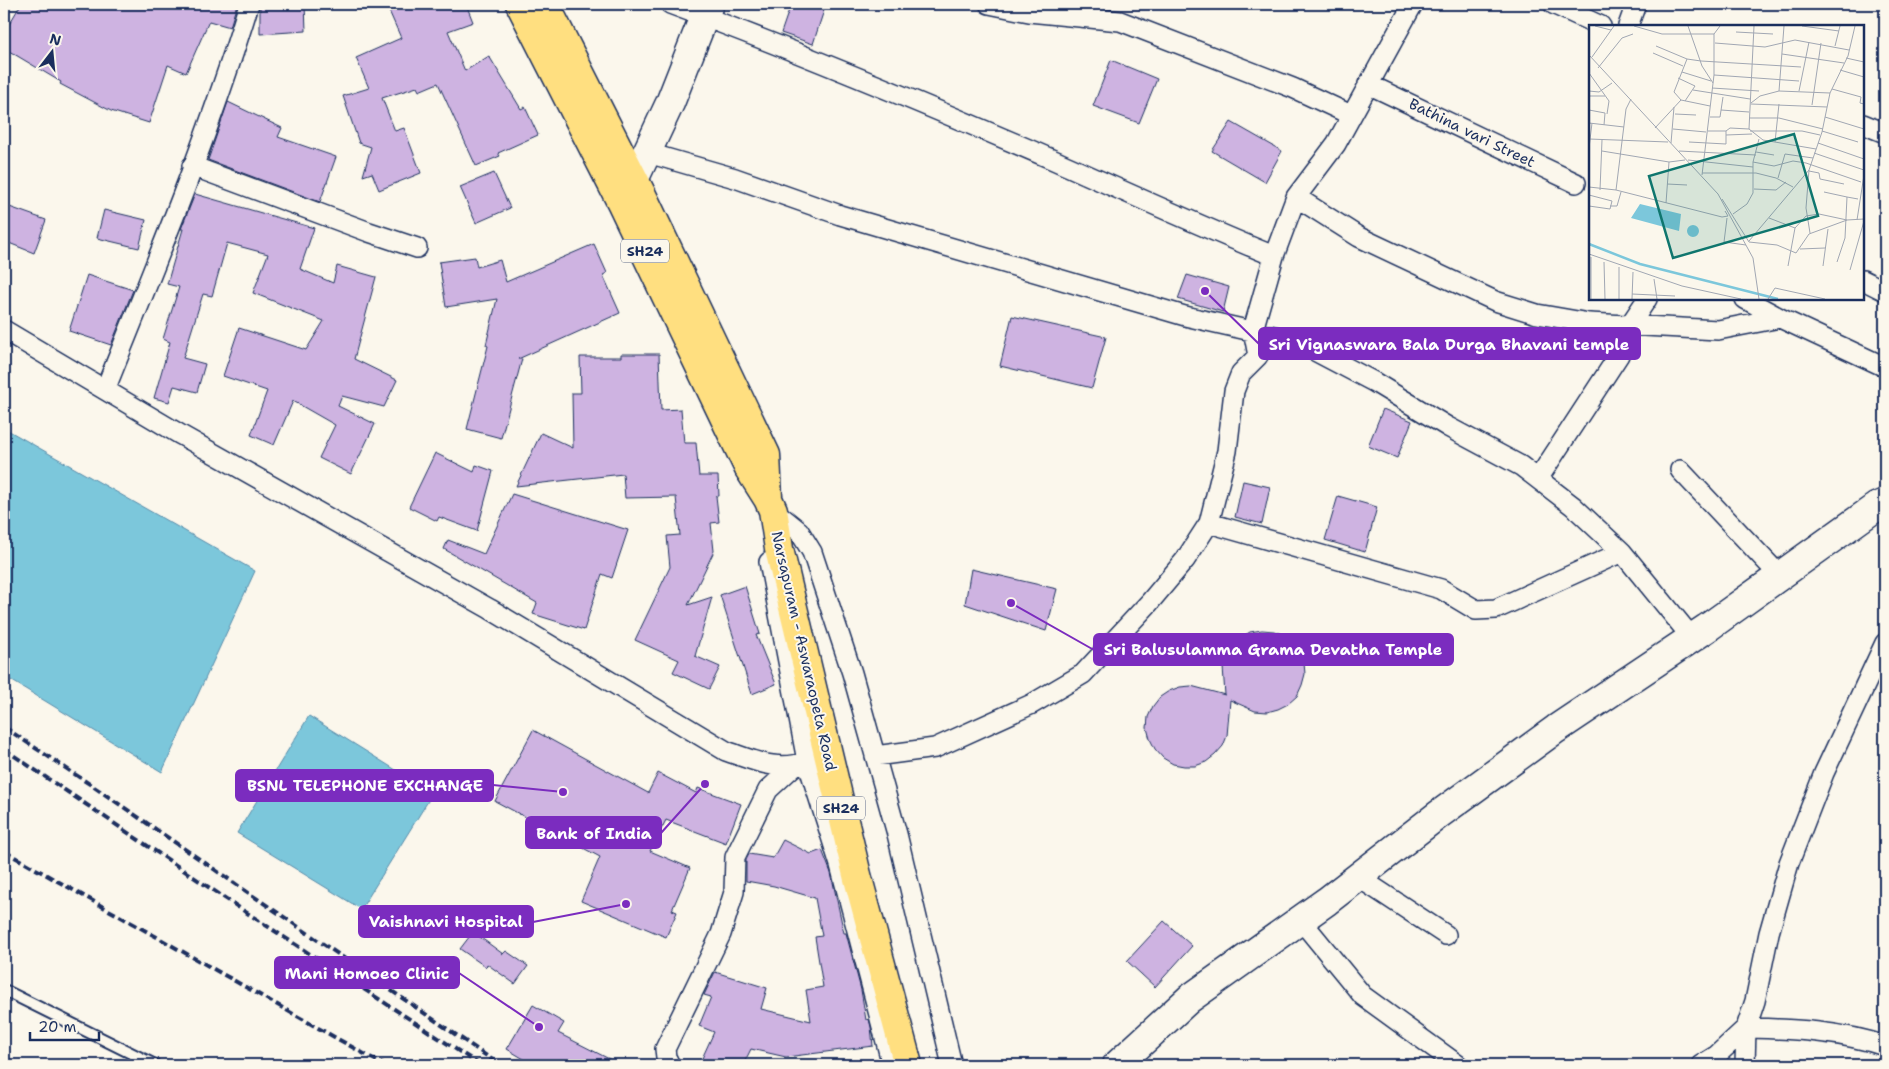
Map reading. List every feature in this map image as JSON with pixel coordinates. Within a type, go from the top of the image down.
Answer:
[{"type":"main road","name":"Narsapuram - Aswaraopeta Road","points":[[520,4],[622,204],[749,469],[770,504]]},
{"type":"main road","name":"Narsapuram - Aswaraopeta Road","points":[[545,4],[635,180],[766,455],[770,504],[779,549],[857,875],[908,1065]]},
{"type":"street","points":[[105,390],[192,166],[236,46],[249,4]]},
{"type":"street","points":[[670,4],[706,10],[1056,161],[1192,223],[1274,256]]},
{"type":"street","points":[[989,4],[1030,12],[1120,21],[1293,88],[1351,115]]},
{"type":"street","points":[[875,756],[935,748],[1032,704],[1083,674],[1149,603],[1185,560],[1209,524],[1227,451],[1234,391],[1241,372],[1258,356],[1253,330],[1274,256],[1296,197],[1336,144],[1413,4]]},
{"type":"street","points":[[1553,4],[1600,25]]},
{"type":"street","points":[[1628,25],[1636,4]]},
{"type":"street","points":[[622,204],[648,153],[670,103],[706,10]]},
{"type":"street","name":"Bathina vari Street","points":[[1368,84],[1576,183]]},
{"type":"street","points":[[1864,124],[1885,132]]},
{"type":"street","points":[[648,153],[735,178],[840,215],[1185,316],[1296,340],[1374,382],[1448,427],[1521,466],[1573,506],[1622,552],[1692,638]]},
{"type":"street","points":[[192,166],[417,248]]},
{"type":"street","points":[[1296,197],[1359,237],[1495,301],[1537,314],[1589,323],[1718,330],[1780,318]]},
{"type":"street","points":[[1864,280],[1885,291]]},
{"type":"street","points":[[1538,479],[1619,355],[1629,326],[1646,300]]},
{"type":"street","points":[[1748,300],[1780,318],[1885,367]]},
{"type":"street","points":[[4,330],[181,434],[490,609],[726,751],[767,764],[800,764]]},
{"type":"street","points":[[1680,470],[1780,576]]},
{"type":"street","points":[[1117,1065],[1189,999],[1358,877],[1438,815],[1556,729],[1692,638],[1876,507],[1885,503]]},
{"type":"street","points":[[770,504],[799,531],[812,552],[852,673],[899,843],[952,1065]]},
{"type":"street","points":[[770,504],[767,534],[769,559],[800,764],[840,865],[892,1065]]},
{"type":"street","points":[[1209,524],[1441,589],[1476,610],[1496,609],[1622,552]]},
{"type":"street","points":[[1745,1065],[1746,1028],[1755,1001],[1769,933],[1790,863],[1824,773],[1885,643]]},
{"type":"street","points":[[670,1065],[666,1058],[665,1049],[721,934],[734,892],[735,857],[768,790],[800,764]]},
{"type":"street","points":[[1358,877],[1446,935]]},
{"type":"street","points":[[1300,919],[1363,996],[1458,1065]]},
{"type":"street","points":[[1701,1065],[1717,1055],[1746,1028],[1797,1029],[1861,1038],[1885,1046]]},
{"type":"lane","points":[[4,990],[155,1065]]},
{"type":"water","points":[[4,428],[255,571],[162,772],[4,676]]},
{"type":"water","points":[[309,716],[433,793],[361,909],[237,833]]},
{"type":"building","points":[[21,4],[237,4],[230,27],[209,21],[186,73],[168,65],[149,123],[111,111],[60,84],[61,82],[4,48],[4,33]]},
{"type":"building","points":[[260,4],[305,4],[306,31],[260,34]]},
{"type":"building","points":[[386,4],[466,4],[473,22],[448,31],[465,71],[489,56],[521,109],[525,107],[538,135],[498,153],[500,156],[476,166],[438,83],[419,91],[417,87],[382,98],[395,131],[404,128],[421,173],[379,190],[372,173],[363,176],[371,147],[359,143],[343,96],[369,88],[356,58],[401,38]]},
{"type":"building","points":[[791,4],[826,4],[813,44],[781,33]]},
{"type":"building","points":[[1111,60],[1157,79],[1139,123],[1093,106]]},
{"type":"building","points":[[228,102],[282,128],[278,137],[336,157],[320,202],[208,160]]},
{"type":"building","points":[[1231,122],[1282,151],[1265,182],[1212,151]]},
{"type":"building","points":[[494,173],[510,208],[476,223],[460,187]]},
{"type":"building","points":[[195,194],[314,228],[300,269],[333,283],[337,266],[376,277],[354,359],[397,380],[384,407],[342,396],[338,406],[375,424],[351,474],[319,458],[335,425],[293,401],[274,445],[251,435],[267,391],[223,376],[239,328],[306,350],[324,321],[253,293],[268,254],[227,243],[212,296],[203,294],[183,358],[205,364],[197,392],[174,386],[169,402],[154,398],[170,342],[163,339],[179,287],[167,284],[183,229],[181,229]]},
{"type":"building","points":[[4,205],[46,220],[34,253],[4,241]]},
{"type":"building","points":[[104,210],[146,220],[139,248],[97,238]]},
{"type":"building","points":[[594,244],[607,273],[603,275],[620,313],[518,359],[522,359],[501,438],[467,429],[488,346],[486,345],[497,299],[446,307],[439,262],[475,257],[477,267],[500,260],[506,282]]},
{"type":"building","points":[[87,275],[133,290],[111,345],[69,331]]},
{"type":"building","points":[[1187,275],[1229,287],[1223,312],[1178,299]]},
{"type":"building","points":[[1012,316],[1106,337],[1092,388],[1000,366]]},
{"type":"building","points":[[621,354],[659,354],[661,410],[681,409],[684,443],[696,443],[699,476],[718,476],[719,496],[716,496],[719,522],[711,523],[714,551],[688,605],[712,597],[695,656],[720,667],[709,689],[673,672],[679,660],[635,640],[670,567],[667,536],[680,535],[676,497],[625,498],[623,474],[516,486],[541,433],[573,448],[572,393],[581,393],[580,357],[621,357]]},
{"type":"building","points":[[1383,409],[1412,421],[1397,458],[1368,446]]},
{"type":"building","points":[[435,453],[474,472],[476,465],[493,471],[477,531],[439,517],[437,521],[409,507]]},
{"type":"building","points":[[1243,481],[1270,487],[1262,524],[1235,517]]},
{"type":"building","points":[[512,494],[628,530],[612,578],[602,574],[584,630],[533,614],[537,603],[444,549],[448,540],[484,554]]},
{"type":"building","points":[[1338,496],[1377,507],[1365,552],[1325,540]]},
{"type":"building","points":[[971,569],[1057,589],[1046,631],[965,604]]},
{"type":"building","points":[[745,586],[760,634],[756,635],[776,684],[752,694],[720,595]]},
{"type":"building","points":[[1274,631],[1284,635],[1294,642],[1301,652],[1305,674],[1297,696],[1288,704],[1267,712],[1255,711],[1230,700],[1227,736],[1223,746],[1215,755],[1206,762],[1195,766],[1173,764],[1163,758],[1155,749],[1147,728],[1148,717],[1153,706],[1160,697],[1180,687],[1191,686],[1225,695],[1223,667],[1226,656],[1240,638],[1250,632]]},
{"type":"building","points":[[533,730],[648,793],[658,773],[696,793],[698,788],[741,804],[726,843],[666,820],[650,851],[690,868],[672,910],[677,912],[666,937],[581,901],[600,857],[495,801]]},
{"type":"building","points":[[783,840],[811,854],[822,850],[831,873],[844,933],[846,933],[861,990],[866,1020],[869,1019],[873,1046],[786,1057],[751,1049],[743,1065],[699,1065],[714,1032],[699,1026],[711,997],[704,995],[715,972],[767,988],[761,1009],[811,1021],[806,990],[823,987],[815,937],[822,936],[815,898],[774,886],[746,881],[746,860],[749,854],[773,858]]},
{"type":"building","points":[[1164,921],[1192,946],[1155,987],[1127,961]]},
{"type":"building","points":[[473,932],[503,954],[506,951],[528,966],[515,984],[487,964],[486,967],[460,949]]},
{"type":"building","points":[[533,1005],[564,1023],[558,1033],[621,1065],[534,1065],[507,1049]]},
{"type":"railway","points":[[4,727],[500,1065]]},
{"type":"railway","points":[[4,749],[238,907],[480,1065]]},
{"type":"railway","points":[[4,851],[384,1065]]},
{"type":"place","name":"Sri Vignaswara Bala Durga Bhavani temple","points":[[1205,291]]},
{"type":"place","name":"Sri Balusulamma Grama Devatha Temple","points":[[1011,603]]},
{"type":"place","name":"Bank of India","points":[[705,784]]},
{"type":"place","name":"BSNL TELEPHONE EXCHANGE","points":[[563,792]]},
{"type":"place","name":"Vaishnavi Hospital","points":[[626,904]]},
{"type":"place","name":"Mani Homoeo Clinic","points":[[539,1027]]}]
